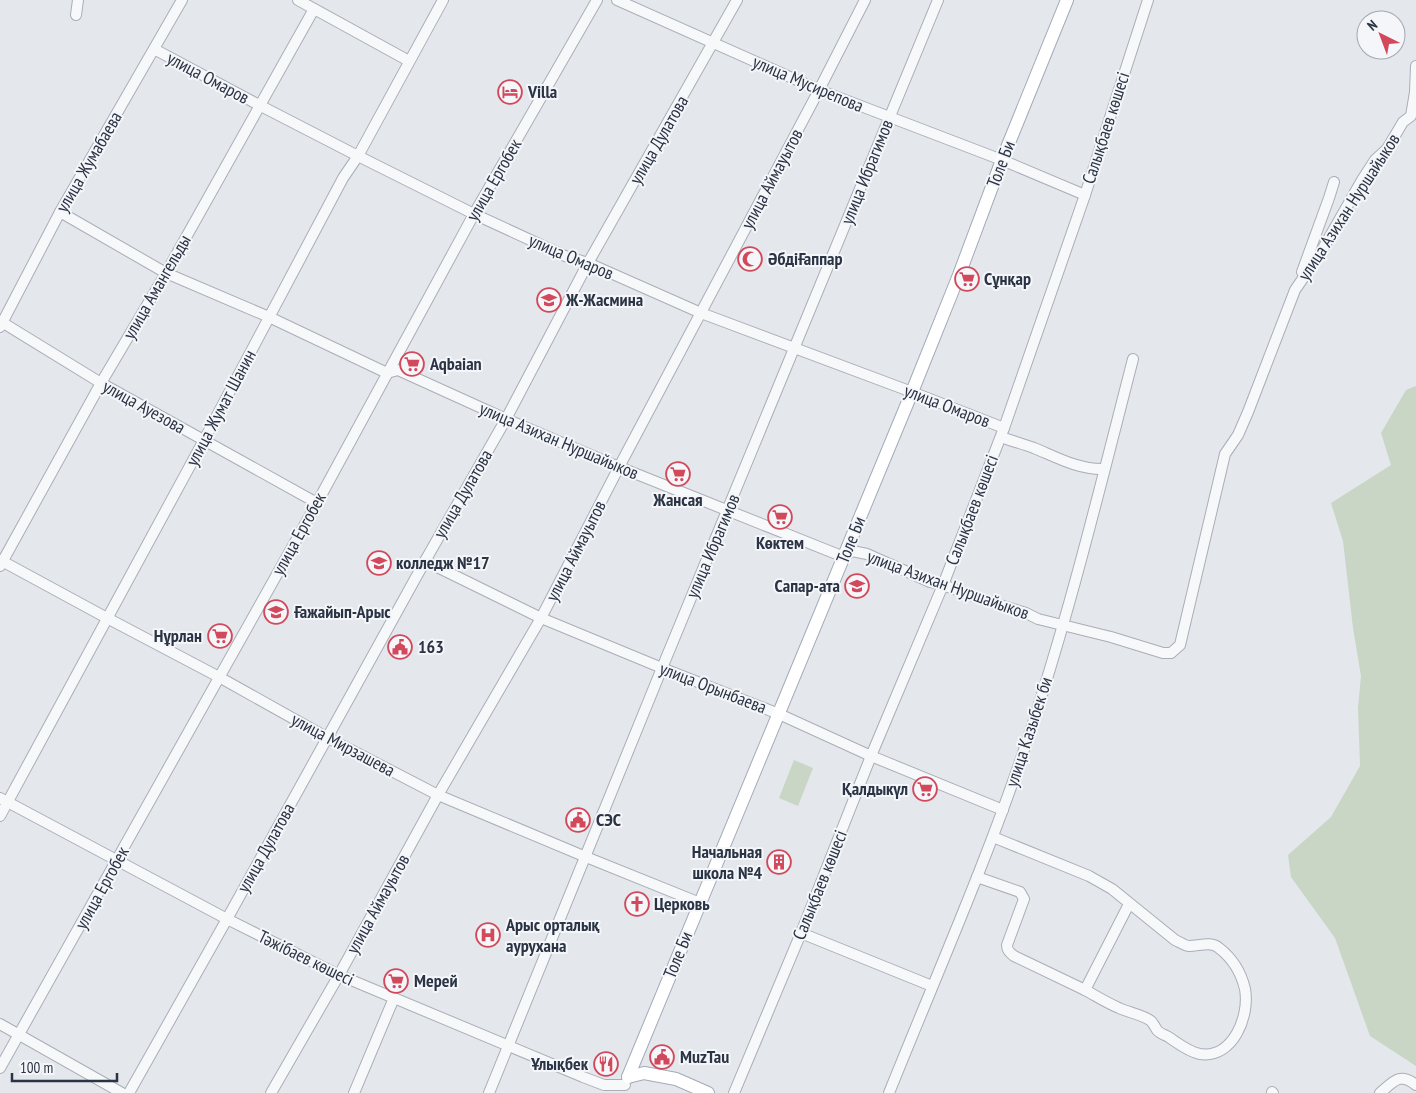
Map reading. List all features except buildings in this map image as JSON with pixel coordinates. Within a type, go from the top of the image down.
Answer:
[{"type":"main road","name":"Толе Би","points":[[625,1085],[912,392],[959,275],[1002,160],[1067,0]]},
{"type":"main road","points":[[625,1085],[644,1073],[676,1080],[708,1093]]},
{"type":"street","points":[[76,16],[78,0]]},
{"type":"street","name":"улица Жумабаева","points":[[1,324],[60,212],[182,0]]},
{"type":"street","points":[[298,0],[409,61]]},
{"type":"street","name":"улица Жумат Шанин","points":[[0,816],[4,800],[107,618],[343,178],[358,156],[443,0]]},
{"type":"street","name":"улица Ергобек","points":[[0,1068],[317,503],[474,214],[598,0]]},
{"type":"street","name":"улица Мусирепова","points":[[617,0],[819,90],[1002,160],[1085,195]]},
{"type":"street","name":"улица Дулатова","points":[[129,1093],[425,561],[506,420],[588,263],[737,0]]},
{"type":"street","name":"улица Аймауытов","points":[[271,1093],[339,975],[438,795],[541,618],[865,0]]},
{"type":"street","name":"улица Ибрагимов","points":[[489,1093],[938,0]]},
{"type":"street","name":"Салықбаев көшесі","points":[[734,1093],[801,933],[871,756],[943,585],[1002,433],[1085,195],[1148,0]]},
{"type":"street","name":"улица Амангельды","points":[[1,562],[101,382],[166,273],[314,9]]},
{"type":"street","name":"улица Омаров","points":[[154,48],[358,156],[474,214],[565,256],[588,263],[701,313],[912,392],[1064,461],[1094,470],[1104,469]]},
{"type":"street","name":"улица Азихан Нуршайыков","points":[[60,212],[166,273],[268,317],[387,373],[398,370],[506,420],[728,511],[844,557],[852,550],[867,554],[930,582],[1026,612],[1038,619],[1111,637],[1163,653],[1171,653],[1180,645],[1225,454],[1238,435],[1248,412],[1295,290],[1375,160],[1387,149],[1402,122],[1411,116],[1415,92],[1416,66]]},
{"type":"street","points":[[1295,290],[1334,182]]},
{"type":"street","name":"улица Ауезова","points":[[1,324],[317,503]]},
{"type":"street","name":"улица Казыбек би","points":[[889,1093],[993,837],[1027,740],[1063,625],[1133,358]]},
{"type":"street","name":"улица Орынбаева","points":[[425,561],[541,618],[779,714],[871,756],[1003,810]]},
{"type":"street","name":"улица Мирзашева","points":[[1,562],[438,795],[700,903]]},
{"type":"street","name":"Тәжібаев көшесі","points":[[4,800],[227,919],[339,975],[604,1085],[625,1085]]},
{"type":"street","points":[[977,877],[1020,892],[1023,895],[1024,898],[1006,944],[1007,949],[1014,956],[1119,1008],[1150,1020],[1158,1032],[1169,1037],[1177,1044],[1200,1054],[1214,1054],[1223,1050],[1240,1027],[1246,1008],[1245,989],[1233,961],[1218,946],[1187,946],[1175,940],[1112,889],[1089,876],[993,837]]},
{"type":"street","points":[[1085,990],[1129,904]]},
{"type":"street","points":[[801,933],[932,986]]},
{"type":"street","points":[[354,1093],[394,998]]},
{"type":"street","points":[[0,1024],[122,1093]]},
{"type":"street","points":[[1380,1093],[1391,1083],[1402,1078],[1408,1079],[1416,1085]]},
{"type":"green space","points":[[1416,386],[1416,1066],[1370,1036],[1335,938],[1291,877],[1288,855],[1331,817],[1360,766],[1358,707],[1361,676],[1353,628],[1343,541],[1331,503],[1391,465],[1381,433],[1406,390]]},
{"type":"green space","points":[[794,760],[813,768],[798,806],[779,798]]},
{"type":"place","name":"Villa","points":[[510,92]]},
{"type":"place","name":"ӘбдіҒаппар","points":[[750,259]]},
{"type":"place","name":"Cұнқар","points":[[967,279]]},
{"type":"place","name":"Ж-Жасмина","points":[[549,300]]},
{"type":"place","name":"Aqbaian","points":[[412,364]]},
{"type":"place","name":"Жансая","points":[[678,474]]},
{"type":"place","name":"Көктем","points":[[780,517]]},
{"type":"place","name":"колледж №17","points":[[379,563]]},
{"type":"place","name":"Сапар-ата","points":[[857,586]]},
{"type":"place","name":"Ғажайып-Арыс","points":[[276,612]]},
{"type":"place","name":"Нұрлан","points":[[220,636]]},
{"type":"place","name":"163","points":[[400,647]]},
{"type":"place","name":"Қалдыкүл","points":[[925,789]]},
{"type":"place","name":"СЭС","points":[[578,820]]},
{"type":"place","name":"Начальная школа №4","points":[[779,862]]},
{"type":"place","name":"Церковь","points":[[637,904]]},
{"type":"place","name":"Арыс орталық аурухана","points":[[488,935]]},
{"type":"place","name":"Мерей","points":[[396,981]]},
{"type":"place","name":"MuzTau","points":[[662,1057]]},
{"type":"place","name":"Ұлықбек","points":[[606,1064]]}]
